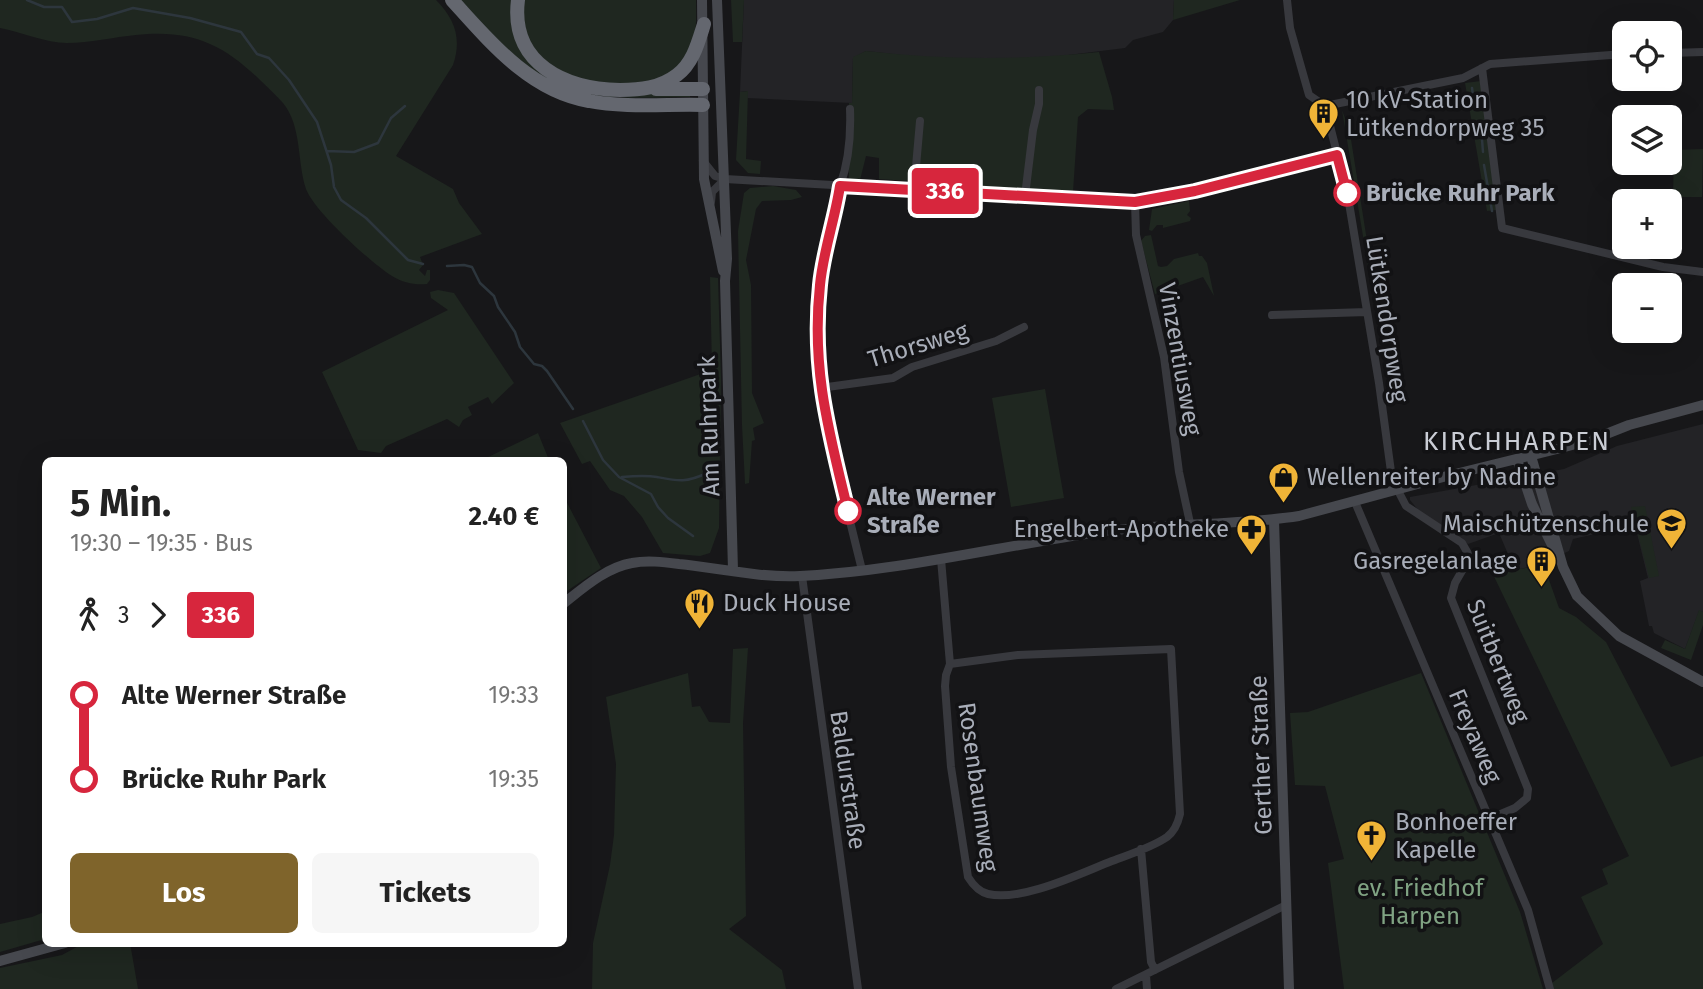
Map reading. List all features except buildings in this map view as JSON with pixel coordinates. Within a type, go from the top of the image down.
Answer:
[{"type":"highway","points":[[452,0],[520,69],[552,89],[591,102],[703,105]]},
{"type":"highway","points":[[518,0],[516,13],[522,38],[537,63],[554,75],[596,88],[703,89]]},
{"type":"highway","points":[[639,90],[660,85],[678,75],[694,53],[704,24]]},
{"type":"main road","name":"Am Ruhrpark","points":[[702,0],[704,179],[725,281]]},
{"type":"main road","name":"Am Ruhrpark","points":[[717,0],[725,179],[733,570]]},
{"type":"main road","points":[[703,105],[721,85]]},
{"type":"main road","points":[[703,89],[721,85]]},
{"type":"main road","points":[[567,601],[608,572],[634,562],[802,576],[941,559],[1100,532],[1190,523],[1274,520],[1321,511],[1396,489],[1591,440],[1629,425],[1703,405]]},
{"type":"main road","points":[[1531,456],[1563,567]]},
{"type":"main road","points":[[1517,459],[1532,504],[1577,596],[1619,636],[1703,682]]},
{"type":"main road","name":"Gerther Straße","points":[[1274,520],[1289,989]]},
{"type":"main road","points":[[0,961],[51,947]]},
{"type":"street","name":"Lütkendorpweg","points":[[1287,0],[1290,28],[1309,95],[1325,106],[1347,193],[1392,480],[1396,489]]},
{"type":"street","points":[[1682,53],[1703,52]]},
{"type":"street","points":[[1325,106],[1463,78],[1490,64],[1612,55]]},
{"type":"street","points":[[1482,68],[1502,228],[1664,267],[1703,272]]},
{"type":"street","points":[[1025,196],[1039,90]]},
{"type":"street","points":[[850,109],[846,171],[840,186],[820,283],[817,334],[825,420],[862,570]]},
{"type":"street","points":[[914,189],[920,121]]},
{"type":"street","points":[[703,161],[715,176],[725,179],[1135,202],[1195,191],[1337,155]]},
{"type":"street","points":[[710,215],[712,192],[725,179]]},
{"type":"street","name":"Vinzentiusweg","points":[[1135,202],[1136,235],[1164,357],[1179,472],[1190,523]]},
{"type":"street","points":[[1272,315],[1367,312]]},
{"type":"street","name":"Thorsweg","points":[[820,388],[893,378],[912,367],[996,341],[1024,327]]},
{"type":"street","name":"Suitbertweg","points":[[1396,489],[1406,506],[1462,543],[1471,557],[1455,583],[1451,598],[1528,789],[1527,798],[1515,808],[1489,819]]},
{"type":"street","name":"Freyaweg","points":[[1355,502],[1528,909],[1550,989]]},
{"type":"street","name":"Rosenbaumweg","points":[[941,559],[950,664],[944,686],[950,755],[968,877],[974,886],[989,894],[1022,892],[1045,887],[1141,849],[1174,831],[1180,814],[1171,649],[1018,655],[950,664]]},
{"type":"street","name":"Baldurstraße","points":[[802,576],[858,989]]},
{"type":"street","points":[[1141,849],[1151,962],[1154,970]]},
{"type":"street","points":[[1116,989],[1286,905]]},
{"type":"street","points":[[1146,975],[1147,989]]},
{"type":"shaded area","points":[[744,0],[1174,0],[1173,20],[1163,32],[1133,40],[1125,48],[1044,58],[990,59],[927,58],[866,51],[853,58],[852,103],[747,98],[747,91],[740,92]]},
{"type":"shaded area","points":[[1703,424],[1703,612],[1699,611],[1685,649],[1654,633],[1652,626],[1649,626],[1640,581],[1648,578],[1635,525],[1573,539],[1569,551],[1543,563],[1520,569],[1513,565],[1499,533],[1468,544],[1419,511],[1410,500],[1410,497],[1564,469],[1617,446]]},
{"type":"green space","points":[[0,0],[436,0],[448,15],[455,30],[456,56],[396,156],[453,189],[459,203],[482,234],[420,257],[423,265],[419,270],[425,276],[427,270],[430,270],[427,284],[409,283],[396,278],[344,236],[311,199],[303,178],[296,133],[289,112],[275,94],[232,57],[204,41],[173,34],[136,35],[76,43],[42,39],[0,28]]},
{"type":"green space","points":[[460,0],[513,0],[512,3],[545,74],[690,94],[690,97],[612,97],[568,88],[533,70],[517,58]]},
{"type":"green space","points":[[525,0],[696,0],[694,37],[686,58],[667,74],[641,83],[612,85],[583,80],[557,68],[536,51],[525,28]]},
{"type":"green space","points":[[731,0],[744,0],[742,42],[733,42]]},
{"type":"green space","points":[[1174,0],[1240,0],[1173,20]]},
{"type":"green space","points":[[866,51],[982,58],[1099,52],[1114,110],[1088,109],[1078,117],[1073,192],[879,179],[879,158],[866,156],[860,180],[849,179],[849,103],[852,103],[853,57]]},
{"type":"green space","points":[[1481,81],[1496,210],[1487,211],[1465,83]]},
{"type":"green space","points":[[748,91],[746,159],[761,161],[760,174],[748,173],[736,160],[740,92]]},
{"type":"green space","points":[[1342,110],[1350,133],[1376,298],[1375,308]]},
{"type":"green space","points":[[1703,149],[1702,197],[1682,197],[1682,189],[1673,189],[1673,175],[1682,175],[1682,150]]},
{"type":"green space","points":[[773,186],[796,190],[802,197],[762,201],[756,209],[746,260],[751,285],[752,393],[764,423],[753,428],[755,440],[752,441],[749,483],[745,484],[738,231],[744,193],[750,188]]},
{"type":"green space","points":[[1189,201],[1190,211],[1187,215],[1191,218],[1190,221],[1163,228],[1163,225],[1157,225],[1152,231],[1149,230],[1152,209]]},
{"type":"green space","points":[[1151,235],[1158,266],[1167,266],[1174,259],[1198,253],[1202,256],[1207,263],[1214,296],[1203,277],[1155,294],[1141,241],[1145,236]]},
{"type":"green space","points":[[710,277],[718,278],[721,378],[719,528],[710,553],[700,556],[663,553],[642,517],[624,496],[610,490],[590,461],[582,464],[560,423],[712,370]]},
{"type":"green space","points":[[438,290],[454,293],[514,383],[492,404],[488,397],[468,407],[472,415],[463,420],[459,427],[447,419],[386,446],[381,453],[358,450],[322,372],[448,310],[431,298],[430,292]]},
{"type":"green space","points":[[1045,389],[1064,498],[1011,507],[992,398]]},
{"type":"green space","points":[[538,433],[548,457],[488,457]]},
{"type":"green space","points":[[567,503],[601,568],[567,591]]},
{"type":"green space","points":[[1645,506],[1659,576],[1649,578],[1631,507]]},
{"type":"green space","points":[[1543,563],[1559,608],[1576,617],[1606,642],[1671,767],[1703,756],[1703,989],[1554,989],[1552,983],[1603,944],[1581,897],[1608,884],[1602,869],[1629,856],[1488,564],[1515,569]]},
{"type":"green space","points":[[1699,610],[1703,612],[1703,625],[1691,660],[1661,648],[1665,640],[1685,649]]},
{"type":"green space","points":[[748,648],[743,723],[746,916],[729,929],[782,970],[786,989],[592,989],[593,943],[614,835],[616,764],[606,697],[688,673],[692,707],[700,706],[709,722],[730,723],[733,649]]},
{"type":"green space","name":"ev. Friedhof Harpen","points":[[1421,673],[1520,912],[1543,989],[1344,989],[1328,863],[1344,859],[1325,786],[1295,785],[1290,713],[1308,712]]},
{"type":"green space","points":[[42,913],[42,940],[0,952],[0,924]]},
{"type":"green space","points":[[77,947],[131,947],[138,989],[0,989],[0,968],[62,955]]},
{"type":"waterway","points":[[27,0],[44,7],[62,7],[72,22],[97,19],[133,8],[190,18],[241,32],[257,54],[269,58],[289,80],[317,122],[331,165],[334,187],[341,200],[366,218],[408,260],[423,264]]},
{"type":"waterway","points":[[1472,88],[1475,110]]},
{"type":"waterway","points":[[327,151],[354,152],[378,143],[391,118],[405,106]]},
{"type":"waterway","points":[[1477,121],[1481,127],[1483,152]]},
{"type":"waterway","points":[[1484,165],[1492,211]]},
{"type":"waterway","points":[[447,266],[472,267],[480,283],[494,296],[515,332],[520,347],[534,364],[547,371],[573,409]]},
{"type":"waterway","points":[[583,421],[603,460],[619,477],[651,494],[668,518],[693,536]]},
{"type":"waterway","points":[[622,477],[648,476],[682,480],[707,473]]},
{"type":"bus line","name":"336","points":[[848,511],[825,420],[817,334],[820,283],[840,186],[1135,202],[1195,191],[1337,155],[1347,193]]},
{"type":"place","name":"10 kV-Station Lütkendorpweg 35","points":[[1323,141]]},
{"type":"place","name":"Brücke Ruhr Park","points":[[1347,193]]},
{"type":"place","name":"Wellenreiter by Nadine","points":[[1284,504]]},
{"type":"place","name":"Alte Werner Straße","points":[[848,511]]},
{"type":"place","name":"Maischützenschule","points":[[1672,551]]},
{"type":"place","name":"Engelbert-Apotheke","points":[[1252,556]]},
{"type":"place","name":"Gasregelanlage","points":[[1541,588]]},
{"type":"place","name":"Duck House","points":[[700,630]]},
{"type":"place","name":"Bonhoeffer Kapelle","points":[[1372,863]]},
{"type":"district","name":"KIRCHHARPEN","points":[[1517,441]]}]
